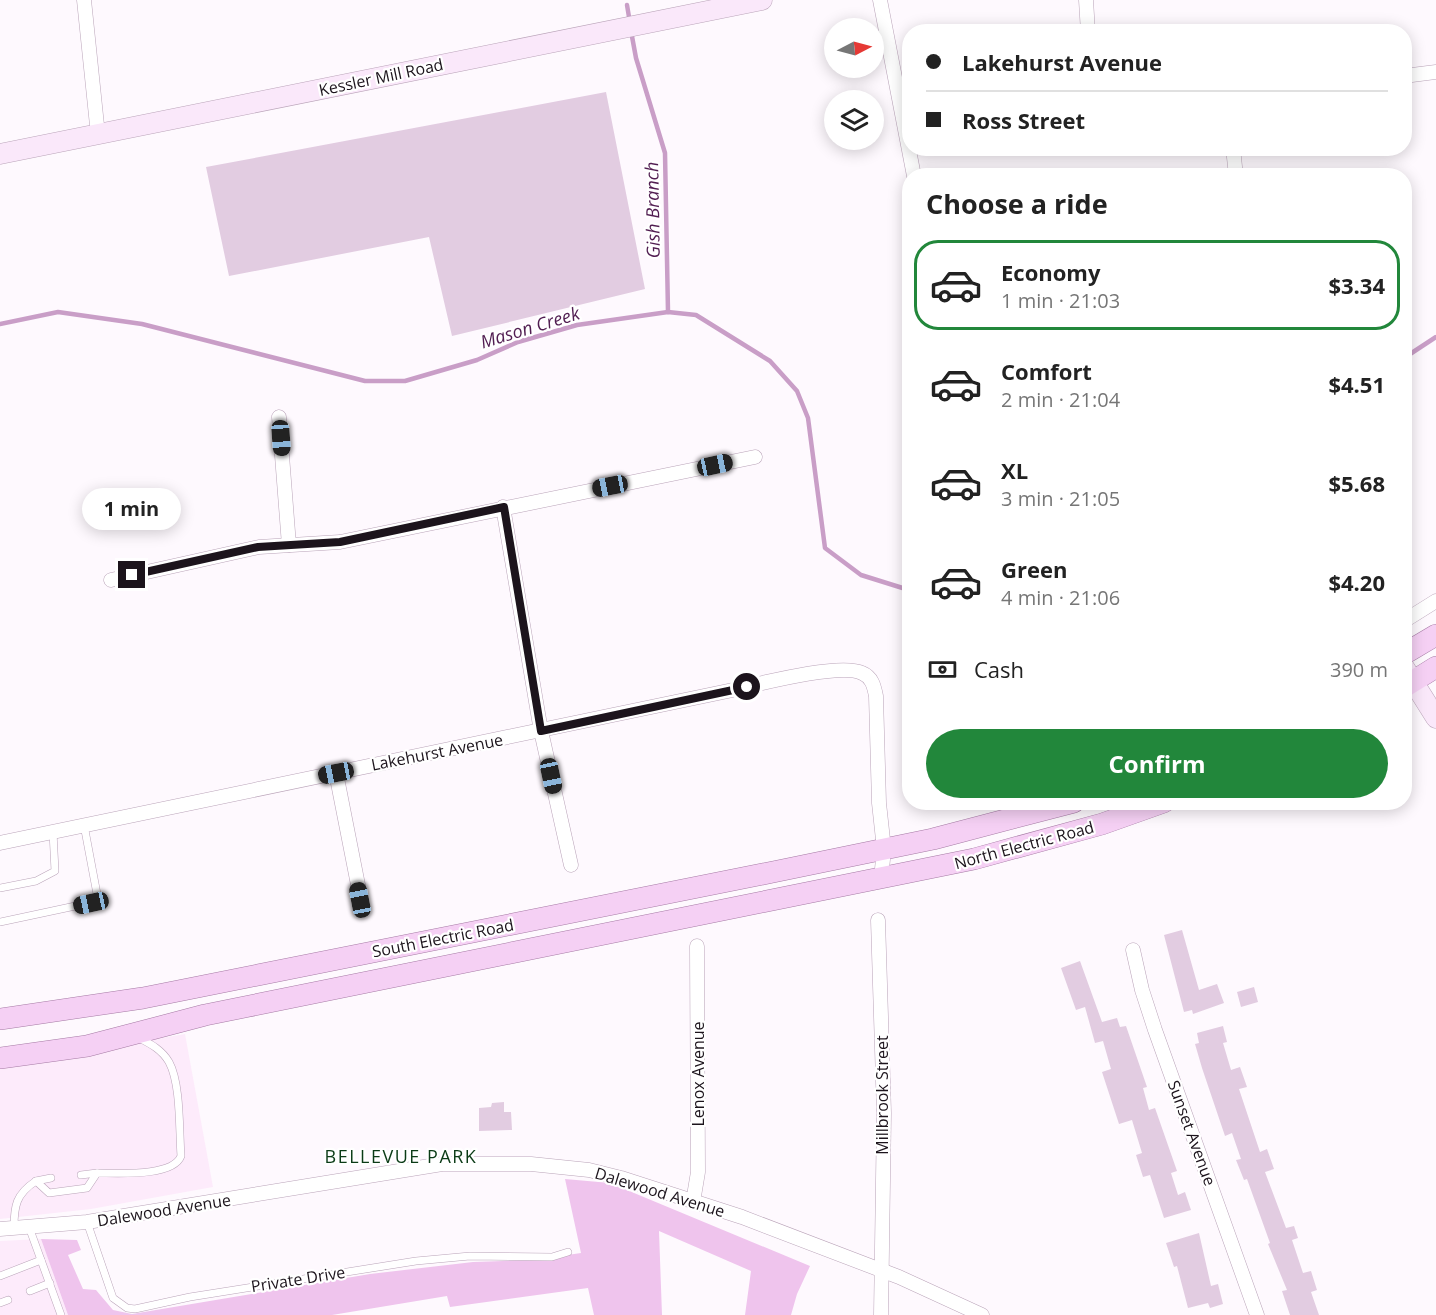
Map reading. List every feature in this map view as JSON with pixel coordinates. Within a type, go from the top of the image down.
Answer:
[{"type":"main road","points":[[1412,649],[1436,634]]},
{"type":"main road","points":[[1412,676],[1436,667]]},
{"type":"main road","name":"North Electric Road","points":[[884,849],[993,825],[1046,810]]},
{"type":"main road","name":"North Electric Road","points":[[881,879],[1052,839],[1140,810]]},
{"type":"main road","name":"South Electric Road","points":[[0,1019],[143,998],[884,849]]},
{"type":"main road","name":"South Electric Road","points":[[0,1058],[87,1046],[205,1015],[881,879]]},
{"type":"street","points":[[84,0],[98,135]]},
{"type":"street","name":"Kessler Mill Road","points":[[0,154],[762,0]]},
{"type":"street","points":[[880,0],[902,114]]},
{"type":"street","points":[[1086,0],[1088,24]]},
{"type":"street","points":[[1412,75],[1436,72]]},
{"type":"street","points":[[279,417],[289,545]]},
{"type":"street","points":[[111,580],[258,547],[340,542],[755,457]]},
{"type":"street","points":[[504,507],[541,731],[570,865]]},
{"type":"street","points":[[1412,616],[1436,601]]},
{"type":"street","name":"Lakehurst Avenue","points":[[0,843],[767,683],[832,670],[851,670],[861,671],[874,684],[879,804],[884,849]]},
{"type":"street","points":[[1412,685],[1436,718]]},
{"type":"street","points":[[336,773],[360,900]]},
{"type":"street","points":[[881,879],[884,849]]},
{"type":"street","name":"Millbrook Street","points":[[878,920],[884,1113],[881,1315]]},
{"type":"street","name":"Lenox Avenue","points":[[693,1202],[698,1172],[697,946]]},
{"type":"street","name":"Sunset Avenue","points":[[1133,950],[1142,990],[1155,1030],[1257,1315]]},
{"type":"street","name":"Dalewood Avenue","points":[[7,1228],[87,1222],[418,1167],[490,1162],[531,1164],[589,1170],[693,1202],[882,1270],[982,1315]]},
{"type":"lane","points":[[0,922],[94,902],[97,894],[84,825]]},
{"type":"lane","points":[[0,888],[36,880],[56,871],[53,832]]},
{"type":"lane","points":[[81,1175],[172,1168],[181,1156],[175,1084],[169,1062],[156,1047],[133,1034]]},
{"type":"lane","points":[[36,1181],[49,1193],[87,1188],[98,1173]]},
{"type":"lane","points":[[7,1228],[15,1205],[25,1188],[36,1181],[51,1178]]},
{"type":"lane","name":"Private Drive","points":[[87,1222],[113,1298],[127,1308],[135,1309],[190,1297],[416,1261],[470,1256],[552,1257],[568,1252]]},
{"type":"lane","points":[[29,1227],[61,1315]]},
{"type":"lane","points":[[0,1276],[41,1260]]},
{"type":"lane","points":[[30,1291],[50,1283]]},
{"type":"lane","points":[[0,1303],[8,1300]]},
{"type":"shaded area","points":[[185,1034],[213,1187],[91,1209],[0,1219],[0,1066]]},
{"type":"shaded area","points":[[565,1179],[610,1183],[810,1266],[797,1294],[791,1315],[745,1315],[751,1271],[659,1231],[662,1315],[594,1315],[588,1288],[450,1307],[447,1296],[332,1315],[68,1315],[41,1239],[77,1240],[81,1250],[68,1255],[83,1289],[96,1290],[113,1310],[132,1314],[370,1274],[473,1262],[533,1260],[581,1253]]},
{"type":"shaded area","points":[[41,1239],[68,1315],[0,1315],[0,1241]]},
{"type":"building","points":[[606,92],[645,289],[452,336],[429,237],[229,276],[206,167]]},
{"type":"building","points":[[1182,930],[1199,990],[1217,984],[1224,1003],[1193,1014],[1192,1010],[1184,1012],[1164,935]]},
{"type":"building","points":[[1080,961],[1102,1022],[1117,1018],[1120,1027],[1126,1026],[1147,1087],[1143,1088],[1149,1110],[1155,1108],[1177,1171],[1171,1173],[1178,1195],[1185,1192],[1191,1210],[1164,1218],[1150,1175],[1143,1177],[1136,1155],[1142,1153],[1132,1120],[1119,1124],[1102,1072],[1111,1069],[1103,1041],[1095,1043],[1085,1007],[1076,1010],[1061,968]]},
{"type":"building","points":[[1254,987],[1258,1002],[1241,1007],[1237,992]]},
{"type":"building","points":[[1223,1026],[1227,1042],[1223,1043],[1231,1070],[1240,1067],[1247,1087],[1239,1089],[1260,1152],[1267,1149],[1274,1169],[1265,1172],[1286,1228],[1294,1226],[1298,1238],[1292,1240],[1303,1273],[1311,1271],[1317,1290],[1311,1292],[1319,1315],[1290,1315],[1282,1291],[1287,1290],[1268,1244],[1270,1243],[1247,1179],[1244,1180],[1236,1160],[1241,1159],[1232,1133],[1225,1136],[1202,1068],[1195,1044],[1199,1043],[1197,1033]]},
{"type":"building","points":[[504,1102],[504,1112],[511,1112],[512,1130],[479,1131],[479,1108],[491,1107],[492,1103]]},
{"type":"building","points":[[1199,1233],[1211,1286],[1218,1284],[1223,1304],[1210,1308],[1208,1303],[1188,1308],[1177,1266],[1174,1267],[1166,1243]]},
{"type":"waterway","name":"Gish Branch","points":[[627,5],[630,23]]},
{"type":"waterway","name":"Gish Branch","points":[[631,31],[636,58],[665,153],[668,312]]},
{"type":"waterway","name":"Mason Creek","points":[[0,324],[58,312],[142,324],[365,381],[405,381],[477,360],[518,342],[577,325],[668,312],[696,315],[770,361],[797,391],[808,418],[825,548],[861,575],[902,588]]},
{"type":"waterway","name":"Mason Creek","points":[[1412,353],[1436,337]]},
{"type":"district","name":"BELLEVUE PARK","points":[[401,1157]]},
{"type":"route","points":[[132,575],[258,547],[340,542],[504,507],[541,731],[747,687]]}]
